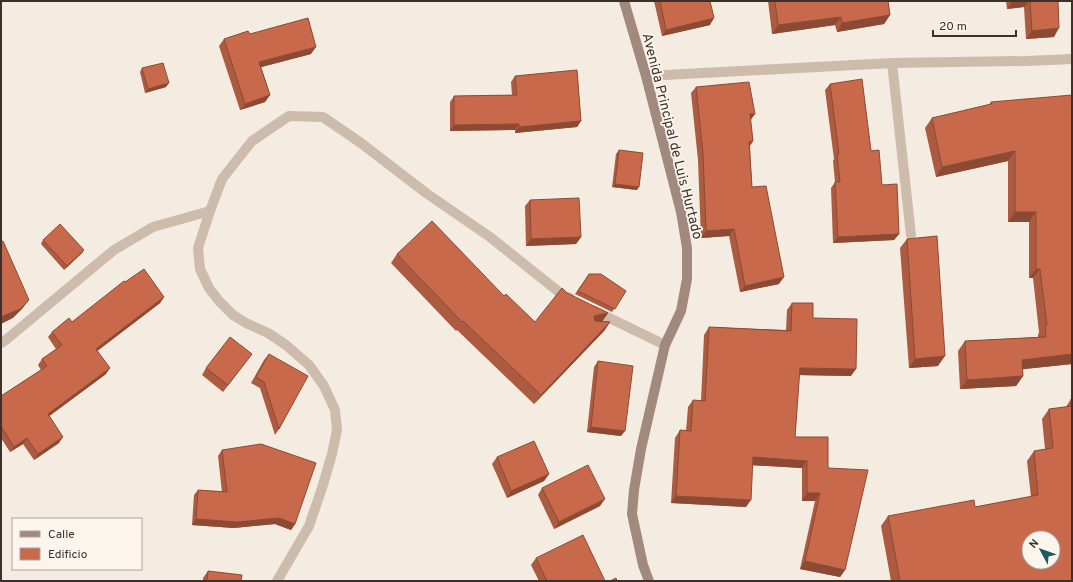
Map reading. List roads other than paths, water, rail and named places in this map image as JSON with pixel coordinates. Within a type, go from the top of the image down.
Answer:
[{"type":"street","name":"Avenida Principal de Luis Hurtado","points":[[624,1],[646,76],[680,212],[687,248],[687,279],[681,311],[665,345],[641,449],[634,490],[632,514],[643,564],[649,581]]},
{"type":"street","points":[[646,76],[892,63],[1072,59]]},
{"type":"street","points":[[892,63],[911,235]]},
{"type":"street","points":[[277,581],[309,526],[322,488],[337,430],[335,410],[324,386],[309,365],[286,345],[268,333],[233,315],[219,301],[209,288],[200,270],[198,248],[222,179],[252,141],[289,116],[323,117],[361,143],[426,193],[490,237],[564,296],[665,345]]},
{"type":"street","points":[[1,343],[7,340],[114,250],[153,227],[210,211]]}]
